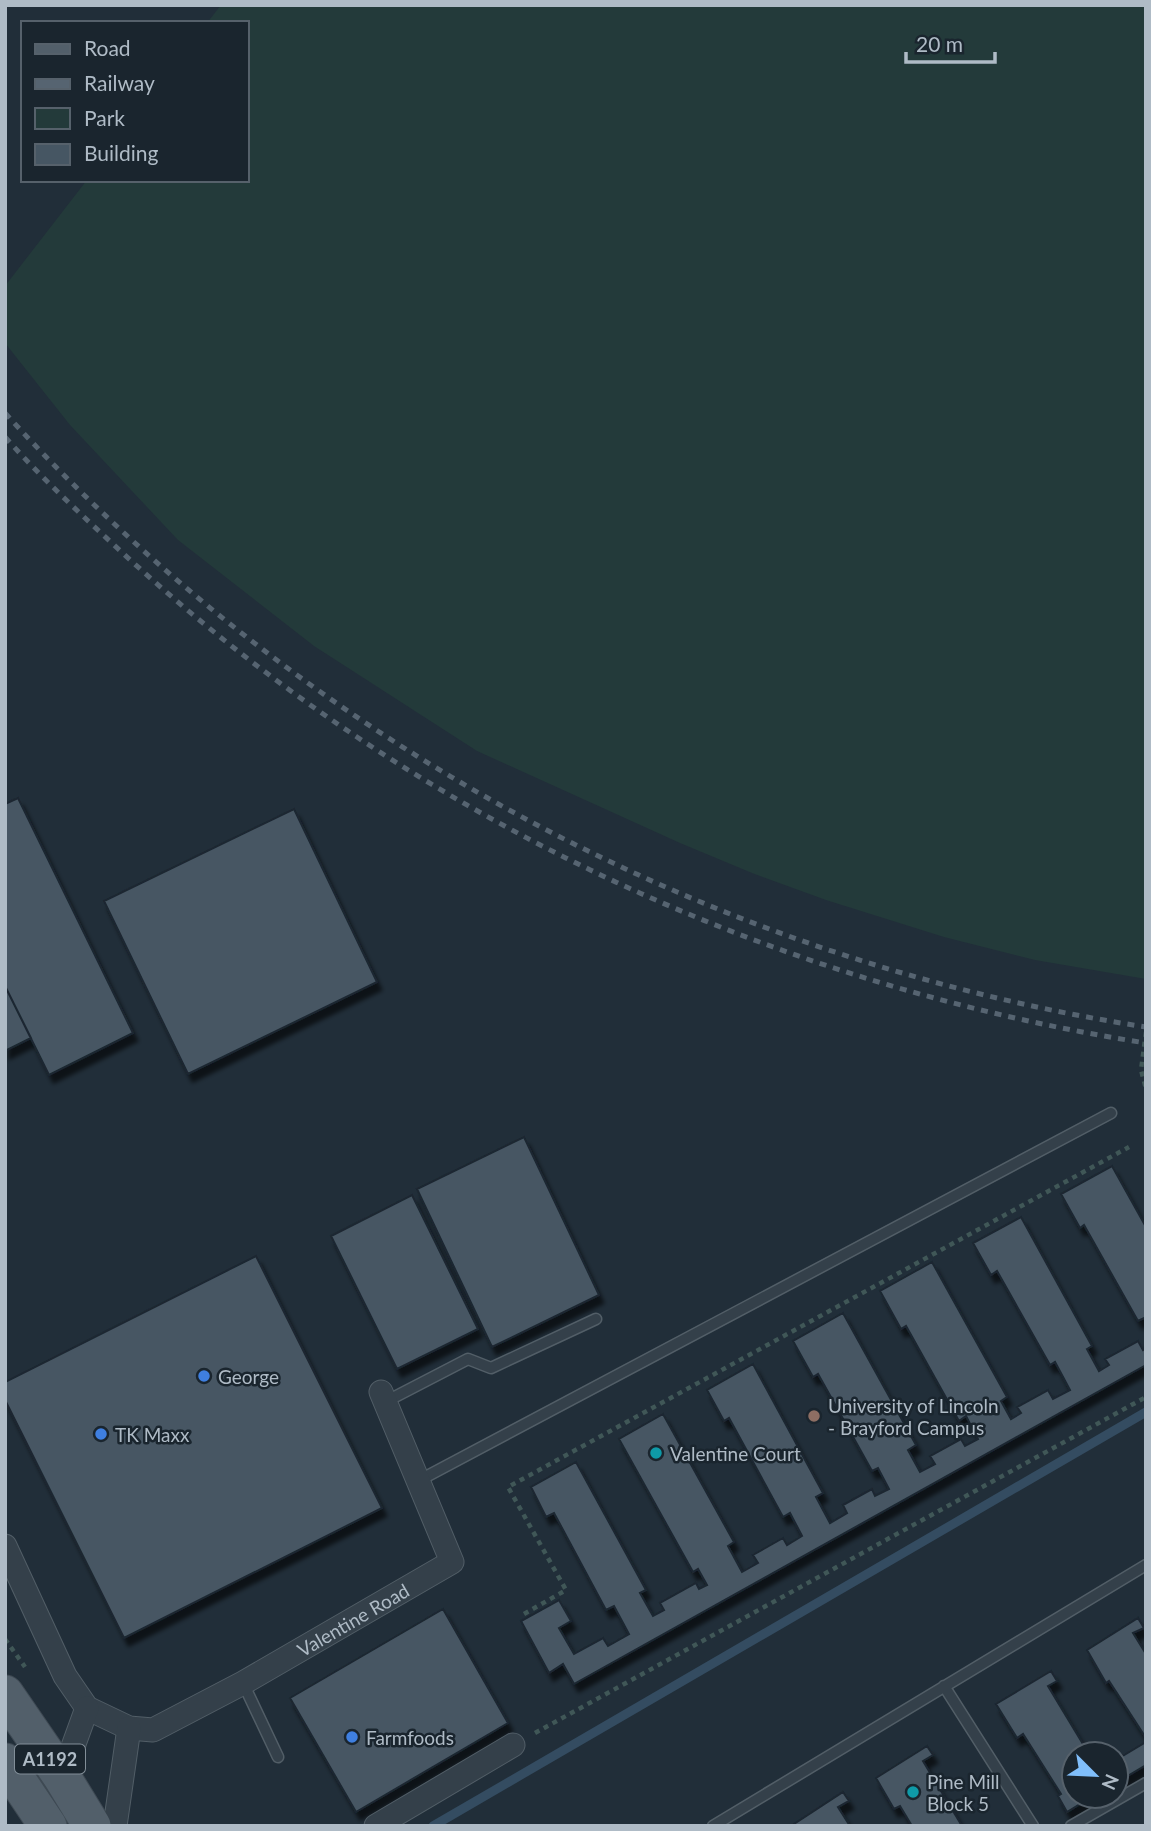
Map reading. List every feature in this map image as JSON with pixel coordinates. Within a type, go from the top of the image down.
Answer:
[{"type":"main road","name":"A1192","points":[[5,1695],[62,1777],[92,1826]]},
{"type":"main road","name":"A1192","points":[[5,1762],[48,1826]]},
{"type":"street","name":"Valentine Road","points":[[129,1728],[153,1730],[243,1683],[452,1562],[383,1397]]},
{"type":"street","points":[[5,1546],[65,1676],[87,1708],[129,1728],[116,1826]]},
{"type":"street","points":[[62,1777],[87,1708]]},
{"type":"street","points":[[376,1826],[513,1745]]},
{"type":"lane","points":[[418,1481],[1111,1113]]},
{"type":"lane","points":[[383,1397],[467,1359],[491,1368],[596,1319]]},
{"type":"lane","points":[[713,1826],[1146,1565]]},
{"type":"lane","points":[[243,1683],[278,1757]]},
{"type":"lane","points":[[944,1686],[1033,1826]]},
{"type":"lane","points":[[1071,1826],[1146,1783]]},
{"type":"path","points":[[1146,1032],[1141,1070],[1146,1088]]},
{"type":"path","points":[[524,1614],[566,1590],[508,1487],[1129,1147]]},
{"type":"path","points":[[513,1745],[1146,1397]]},
{"type":"green space","points":[[221,5],[1146,5],[1146,979],[1035,960],[944,937],[826,900],[680,843],[477,751],[314,646],[178,540],[70,425],[5,343],[5,286],[85,182],[248,182],[248,21],[209,21]]},
{"type":"building","points":[[18,798],[133,1033],[49,1075],[5,986],[5,804]]},
{"type":"building","points":[[294,809],[377,982],[188,1074],[104,901]]},
{"type":"building","points":[[5,986],[31,1038],[5,1051]]},
{"type":"building","points":[[524,1137],[599,1295],[492,1347],[417,1189]]},
{"type":"building","points":[[1112,1166],[1146,1227],[1146,1321],[1144,1318],[1138,1321],[1084,1225],[1080,1228],[1061,1194]]},
{"type":"building","points":[[412,1195],[478,1329],[397,1369],[331,1236]]},
{"type":"building","name":"Valentine Court","points":[[1021,1217],[1092,1346],[1087,1349],[1099,1371],[1109,1365],[1105,1359],[1138,1341],[1143,1350],[1146,1348],[1146,1365],[574,1684],[563,1664],[549,1673],[521,1621],[559,1600],[571,1621],[559,1628],[574,1654],[603,1638],[608,1646],[629,1634],[614,1606],[606,1610],[554,1513],[546,1517],[531,1487],[576,1462],[646,1590],[640,1593],[653,1616],[664,1610],[660,1603],[696,1583],[699,1589],[707,1585],[698,1569],[693,1572],[619,1439],[663,1414],[734,1542],[728,1546],[742,1572],[758,1563],[753,1555],[783,1538],[787,1545],[802,1536],[790,1513],[783,1517],[729,1418],[724,1421],[707,1390],[753,1364],[823,1493],[816,1497],[830,1523],[847,1513],[843,1505],[872,1489],[875,1496],[889,1489],[878,1468],[872,1471],[818,1374],[813,1377],[793,1341],[843,1313],[916,1445],[908,1450],[920,1472],[935,1464],[930,1456],[961,1439],[965,1446],[978,1439],[966,1416],[959,1421],[906,1326],[901,1329],[880,1291],[932,1262],[1007,1397],[1001,1401],[1011,1419],[1021,1413],[1017,1407],[1048,1390],[1053,1399],[1070,1390],[1055,1362],[1050,1365],[997,1271],[991,1275],[973,1243]]},
{"type":"building","points":[[256,1256],[382,1508],[124,1638],[5,1400],[5,1382]]},
{"type":"building","points":[[443,1609],[508,1723],[356,1812],[290,1698]]},
{"type":"building","points":[[1138,1618],[1144,1628],[1133,1633],[1146,1654],[1146,1738],[1109,1681],[1106,1683],[1087,1650]]},
{"type":"building","points":[[1051,1671],[1057,1681],[1048,1686],[1081,1740],[1060,1740],[1060,1792],[1023,1734],[1017,1738],[996,1704]]},
{"type":"building","points":[[1146,1742],[1146,1765],[1130,1775],[1130,1752]]},
{"type":"building","name":"Pine Mill Block 5","points":[[927,1746],[933,1755],[923,1761],[962,1826],[912,1826],[900,1806],[894,1809],[876,1778]]},
{"type":"building","points":[[843,1792],[849,1801],[838,1807],[850,1826],[791,1826]]},
{"type":"waterway","points":[[433,1826],[1146,1412]]},
{"type":"railway","points":[[5,413],[121,531],[247,637],[381,733],[523,818],[671,890],[825,949],[984,995],[1146,1027]]},
{"type":"railway","points":[[5,437],[44,479],[113,544],[223,639],[340,726],[463,803],[592,871],[725,929],[863,977],[1003,1015],[1146,1043]]},
{"type":"place","name":"George","points":[[204,1376]]},
{"type":"place","name":"University of Lincoln - Brayford Campus","points":[[814,1416]]},
{"type":"place","name":"TK Maxx","points":[[101,1434]]},
{"type":"place","name":"Valentine Court","points":[[656,1453]]},
{"type":"place","name":"Farmfoods","points":[[352,1737]]},
{"type":"place","name":"Pine Mill Block 5","points":[[913,1792]]}]
